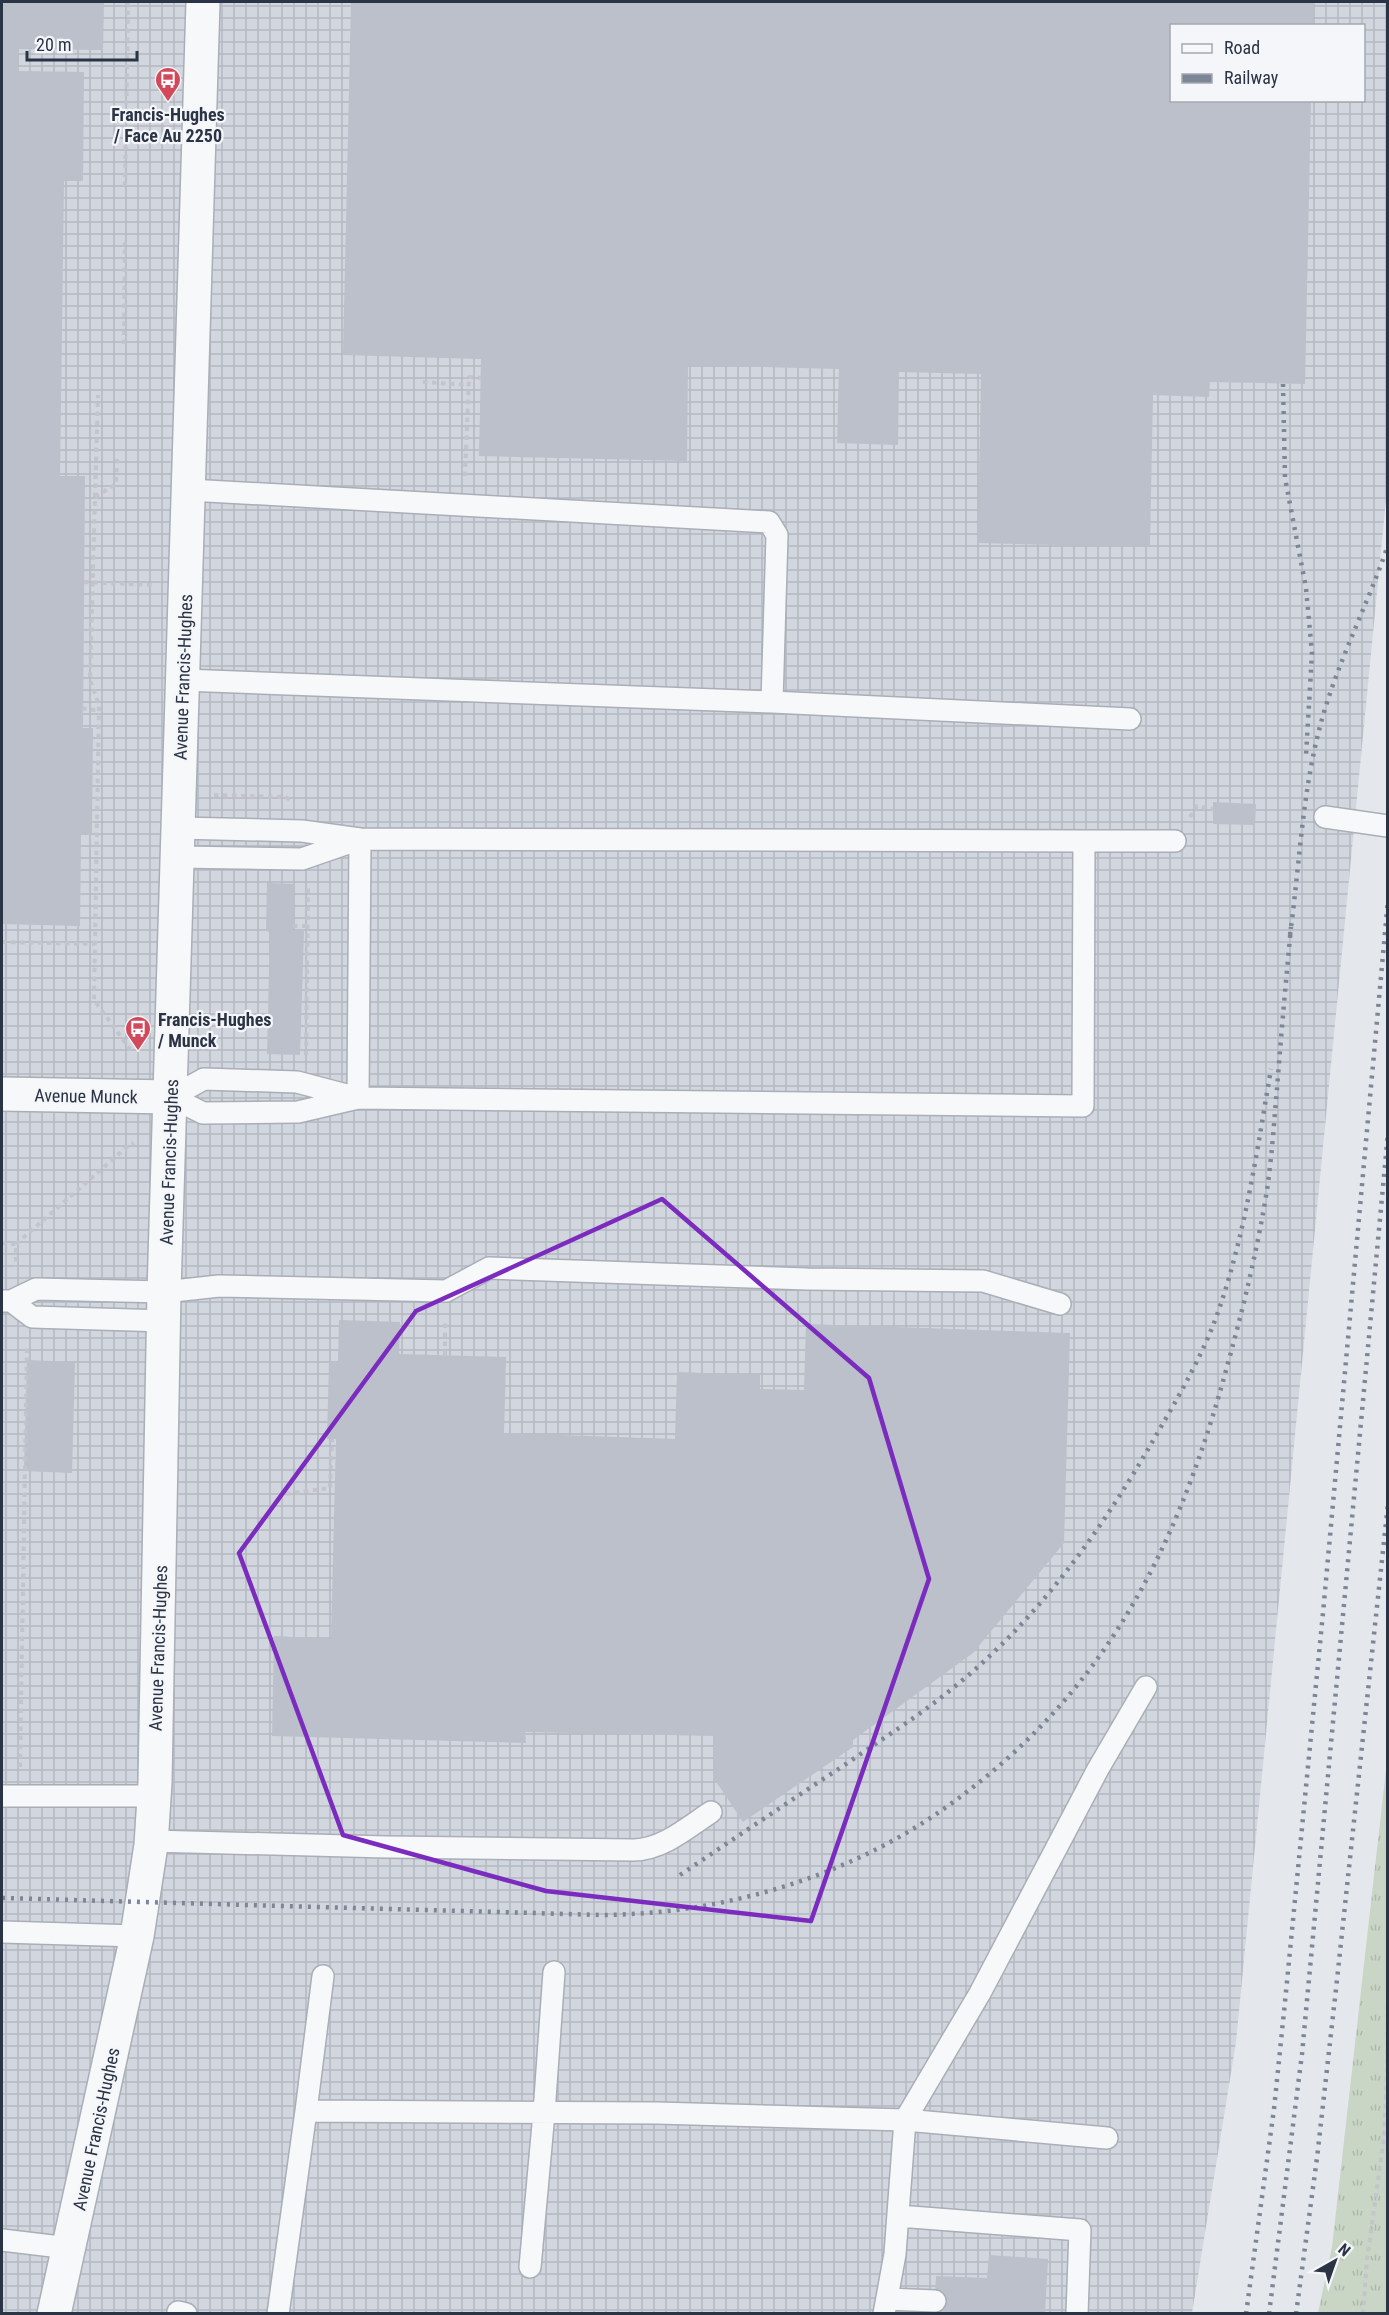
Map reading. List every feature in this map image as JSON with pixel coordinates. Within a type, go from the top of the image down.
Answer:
[{"type":"street","name":"Avenue Francis-Hughes","points":[[54,2313],[137,1936],[151,1841],[154,1796],[165,1306],[203,2]]},
{"type":"street","name":"Avenue Munck","points":[[2,1094],[171,1097]]},
{"type":"lane","points":[[189,490],[769,522],[777,535],[772,702]]},
{"type":"lane","points":[[183,680],[772,702],[1130,719]]},
{"type":"lane","points":[[1325,817],[1388,826]]},
{"type":"lane","points":[[178,843],[302,831],[360,839],[1175,842]]},
{"type":"lane","points":[[178,843],[302,859],[360,839]]},
{"type":"lane","points":[[358,1098],[360,839]]},
{"type":"lane","points":[[171,1097],[203,1113],[298,1112],[358,1098],[1083,1106],[1084,841]]},
{"type":"lane","points":[[171,1097],[204,1079],[297,1082],[358,1098]]},
{"type":"lane","points":[[6,1301],[32,1317],[165,1306],[219,1286],[446,1291],[489,1268],[807,1279],[983,1281],[1060,1304]]},
{"type":"lane","points":[[6,1301],[36,1289],[165,1306]]},
{"type":"lane","points":[[935,2301],[886,2306],[896,2254],[905,2120],[980,1993],[1098,1769],[1146,1686]]},
{"type":"lane","points":[[2,1796],[154,1796]]},
{"type":"lane","points":[[151,1841],[648,1850],[711,1812]]},
{"type":"lane","points":[[2,1932],[137,1936]]},
{"type":"lane","points":[[530,2267],[554,1972]]},
{"type":"lane","points":[[278,2313],[323,1976]]},
{"type":"lane","points":[[306,2111],[657,2113],[905,2120],[1107,2138]]},
{"type":"lane","points":[[898,2216],[1080,2230],[1077,2313]]},
{"type":"lane","points":[[2,2240],[69,2248]]},
{"type":"path","points":[[125,186],[128,2]]},
{"type":"path","points":[[124,344],[125,242]]},
{"type":"path","points":[[465,484],[470,377],[481,378]]},
{"type":"path","points":[[423,382],[469,386]]},
{"type":"path","points":[[98,395],[90,680],[99,705],[94,1000],[130,1048],[138,1052]]},
{"type":"path","points":[[95,496],[116,484],[117,459]]},
{"type":"path","points":[[84,582],[156,585]]},
{"type":"path","points":[[82,708],[99,711]]},
{"type":"path","points":[[1207,807],[1213,809]]},
{"type":"path","points":[[306,1056],[308,884]]},
{"type":"path","points":[[293,926],[307,926]]},
{"type":"path","points":[[2,942],[95,944]]},
{"type":"path","points":[[2,1243],[16,1244],[128,1146],[136,1142]]},
{"type":"path","points":[[16,1244],[16,1268]]},
{"type":"path","points":[[444,1355],[445,1314]]},
{"type":"path","points":[[11,1768],[20,1767],[27,1343]]},
{"type":"path","points":[[286,1494],[330,1488],[332,1439]]},
{"type":"path","points":[[1363,2313],[1369,2238],[1384,2138],[1388,1967]]},
{"type":"highlighted area","points":[[662,1199],[869,1378],[929,1579],[811,1921],[546,1891],[343,1835],[239,1553],[416,1311]]},
{"type":"shaded area","points":[[2,2],[1387,2],[1387,489],[1236,2042],[1192,2313],[2,2314]]},
{"type":"green space","points":[[1387,1761],[1387,2313],[1318,2313],[1332,2247]]},
{"type":"building","points":[[2,2],[104,2],[103,50],[18,49],[18,71],[84,72],[83,181],[64,181],[60,476],[85,476],[83,728],[93,728],[92,835],[81,835],[80,926],[2,924]]},
{"type":"building","points":[[351,2],[1314,2],[1313,24],[1170,24],[1170,102],[1311,102],[1305,384],[1210,382],[1209,397],[1153,395],[1150,547],[978,543],[981,374],[899,372],[898,445],[837,443],[839,369],[688,365],[687,461],[479,456],[481,359],[343,355]]},
{"type":"building","points":[[1213,802],[1256,804],[1255,825],[1213,824]]},
{"type":"building","points":[[267,883],[294,884],[293,930],[304,931],[300,1055],[267,1054],[270,932],[266,931]]},
{"type":"building","points":[[339,1320],[400,1322],[399,1354],[506,1357],[504,1433],[675,1439],[677,1372],[760,1375],[760,1389],[804,1390],[806,1324],[1070,1333],[1064,1543],[973,1653],[853,1740],[853,1747],[743,1822],[713,1777],[714,1736],[525,1732],[526,1743],[272,1736],[274,1636],[331,1639],[336,1439],[327,1439],[329,1362],[338,1362]]},
{"type":"building","points":[[27,1360],[75,1362],[72,1473],[24,1471]]},
{"type":"building","points":[[989,2255],[1048,2259],[1045,2314],[934,2314],[936,2276],[987,2278]]},
{"type":"railway","points":[[1283,384],[1285,478],[1306,588],[1312,653],[1306,756]]},
{"type":"railway","points":[[1290,935],[1306,800],[1315,746],[1329,697],[1388,545]]},
{"type":"railway","points":[[1246,2314],[1274,2109],[1285,2002],[1388,900]]},
{"type":"railway","points":[[2,1898],[602,1915],[647,1913],[692,1908],[737,1899],[825,1872],[907,1833],[945,1808],[1000,1765],[1048,1719],[1089,1670],[1125,1617],[1156,1562],[1182,1503],[1205,1440],[1225,1374],[1249,1282],[1263,1213],[1272,1152],[1291,927]]},
{"type":"railway","points":[[680,1875],[900,1727],[953,1688],[1014,1632],[1068,1570],[1137,1467],[1198,1360],[1211,1330],[1227,1285],[1243,1224],[1271,1069]]},
{"type":"railway","points":[[1269,2314],[1302,2054],[1388,1133]]},
{"type":"railway","points":[[1296,2314],[1317,2158],[1388,1504]]},
{"type":"place","name":"Francis-Hughes / Face Au 2250","points":[[168,103]]},
{"type":"place","name":"Francis-Hughes / Munck","points":[[138,1052]]}]
